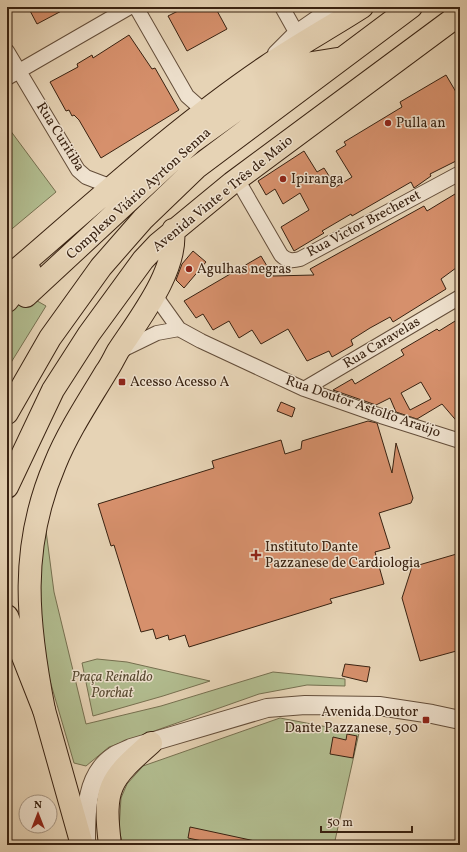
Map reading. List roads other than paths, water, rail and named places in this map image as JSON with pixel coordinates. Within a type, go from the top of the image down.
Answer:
[{"type":"main road","points":[[7,278],[112,187],[205,112],[267,66],[362,7]]},
{"type":"main road","name":"Avenida Vinte e Três de Maio","points":[[7,413],[60,325],[101,267],[143,219],[196,168],[411,7]]},
{"type":"main road","name":"Avenida Vinte e Três de Maio","points":[[7,487],[53,390],[89,334],[143,260],[174,230],[237,179],[460,14]]},
{"type":"main road","points":[[431,35],[460,30]]},
{"type":"main road","name":"Complexo Viário Ayrton Senna","points":[[17,298],[192,142],[283,77],[312,63],[325,60],[342,59]]},
{"type":"main road","points":[[82,845],[44,710],[33,654],[30,624],[29,571],[34,525],[54,464],[81,412],[117,352],[146,310],[172,258],[175,240],[174,230]]},
{"type":"main road","points":[[17,298],[23,279],[42,259],[49,242]]},
{"type":"main road","points":[[7,616],[44,710]]},
{"type":"main road","points":[[110,845],[107,811],[111,785],[126,765],[151,742]]},
{"type":"street","points":[[7,78],[20,72],[130,7]]},
{"type":"street","points":[[136,7],[187,96],[205,112]]},
{"type":"street","points":[[282,7],[296,32]]},
{"type":"street","points":[[267,66],[280,46],[296,32],[332,7]]},
{"type":"street","name":"Rua Curitiba","points":[[7,50],[78,170],[86,177],[112,187]]},
{"type":"street","name":"Rua Victor Brecheret","points":[[237,179],[281,255],[286,259],[293,260],[300,259],[460,173]]},
{"type":"street","name":"Rua Doutor Astolfo Araújo","points":[[154,294],[179,330],[304,389],[381,416],[460,441]]},
{"type":"street","name":"Rua Caravelas","points":[[304,389],[460,297]]},
{"type":"street","points":[[117,352],[157,333],[179,330]]},
{"type":"street","points":[[86,845],[86,812],[90,792],[98,774],[106,763],[114,756],[131,748],[267,708],[304,705],[395,708],[460,720]]},
{"type":"place","name":"Pulla an","points":[[388,123]]},
{"type":"place","name":"Ipiranga","points":[[283,179]]},
{"type":"place","name":"Agulhas negras","points":[[189,269]]},
{"type":"place","name":"Acesso Acesso A","points":[[122,382]]},
{"type":"place","name":"Instituto Dante Pazzanese de Cardiologia","points":[[256,555]]},
{"type":"place","name":"Avenida Doutor Dante Pazzanese, 500","points":[[426,720]]},
{"type":"park label","name":"Praça Reinaldo Porchat","points":[[112,686]]}]
